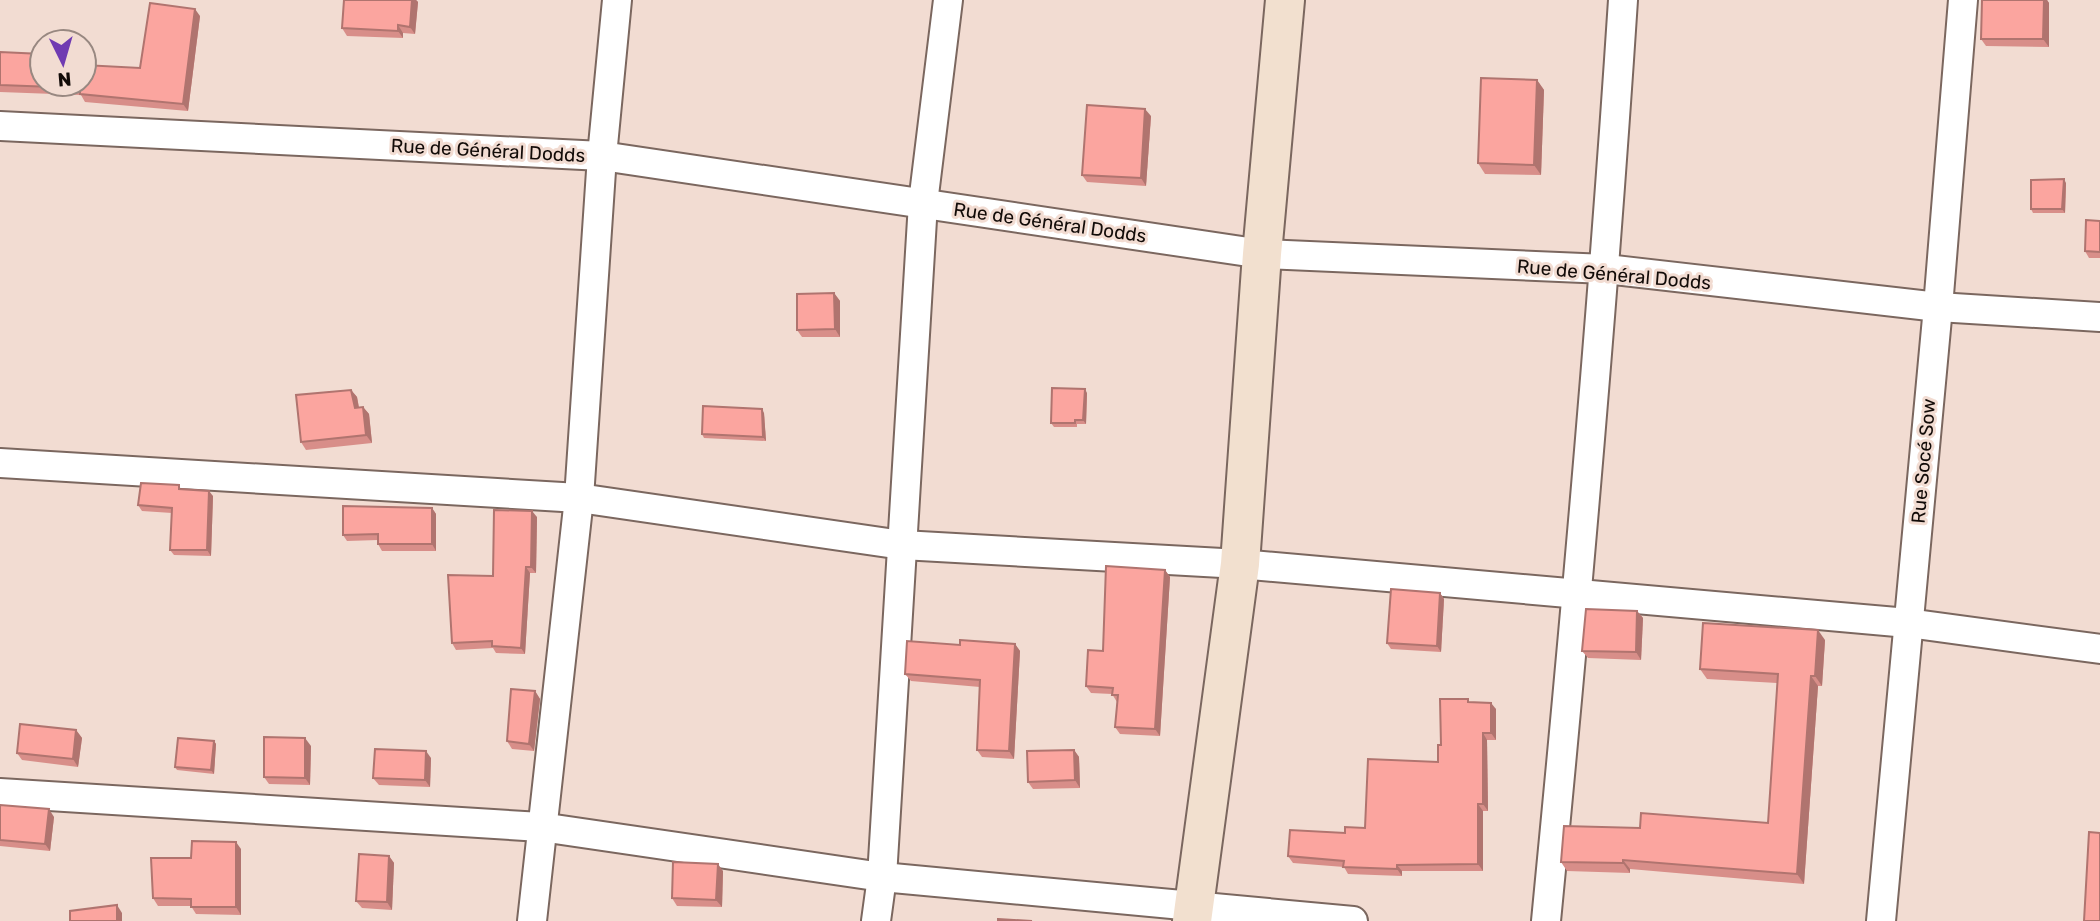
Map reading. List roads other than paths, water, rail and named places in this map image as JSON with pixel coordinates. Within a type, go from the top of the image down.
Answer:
[{"type":"street","points":[[532,921],[579,498],[602,156],[617,0]]},
{"type":"street","points":[[876,921],[883,877],[923,203],[948,0]]},
{"type":"street","points":[[1193,913],[1240,564],[1262,254],[1286,0]]},
{"type":"street","points":[[1546,921],[1606,269],[1623,0]]},
{"type":"street","name":"Rue Socé Sow","points":[[1881,921],[1938,307],[1963,0]]},
{"type":"street","name":"Rue de Général Dodds","points":[[0,126],[602,156],[1262,254],[1606,269],[1938,307],[2100,317]]},
{"type":"street","points":[[0,463],[579,498],[902,545],[1240,564],[1908,623],[2100,649]]},
{"type":"street","points":[[0,793],[541,827],[883,877],[1193,913],[1353,921]]}]
